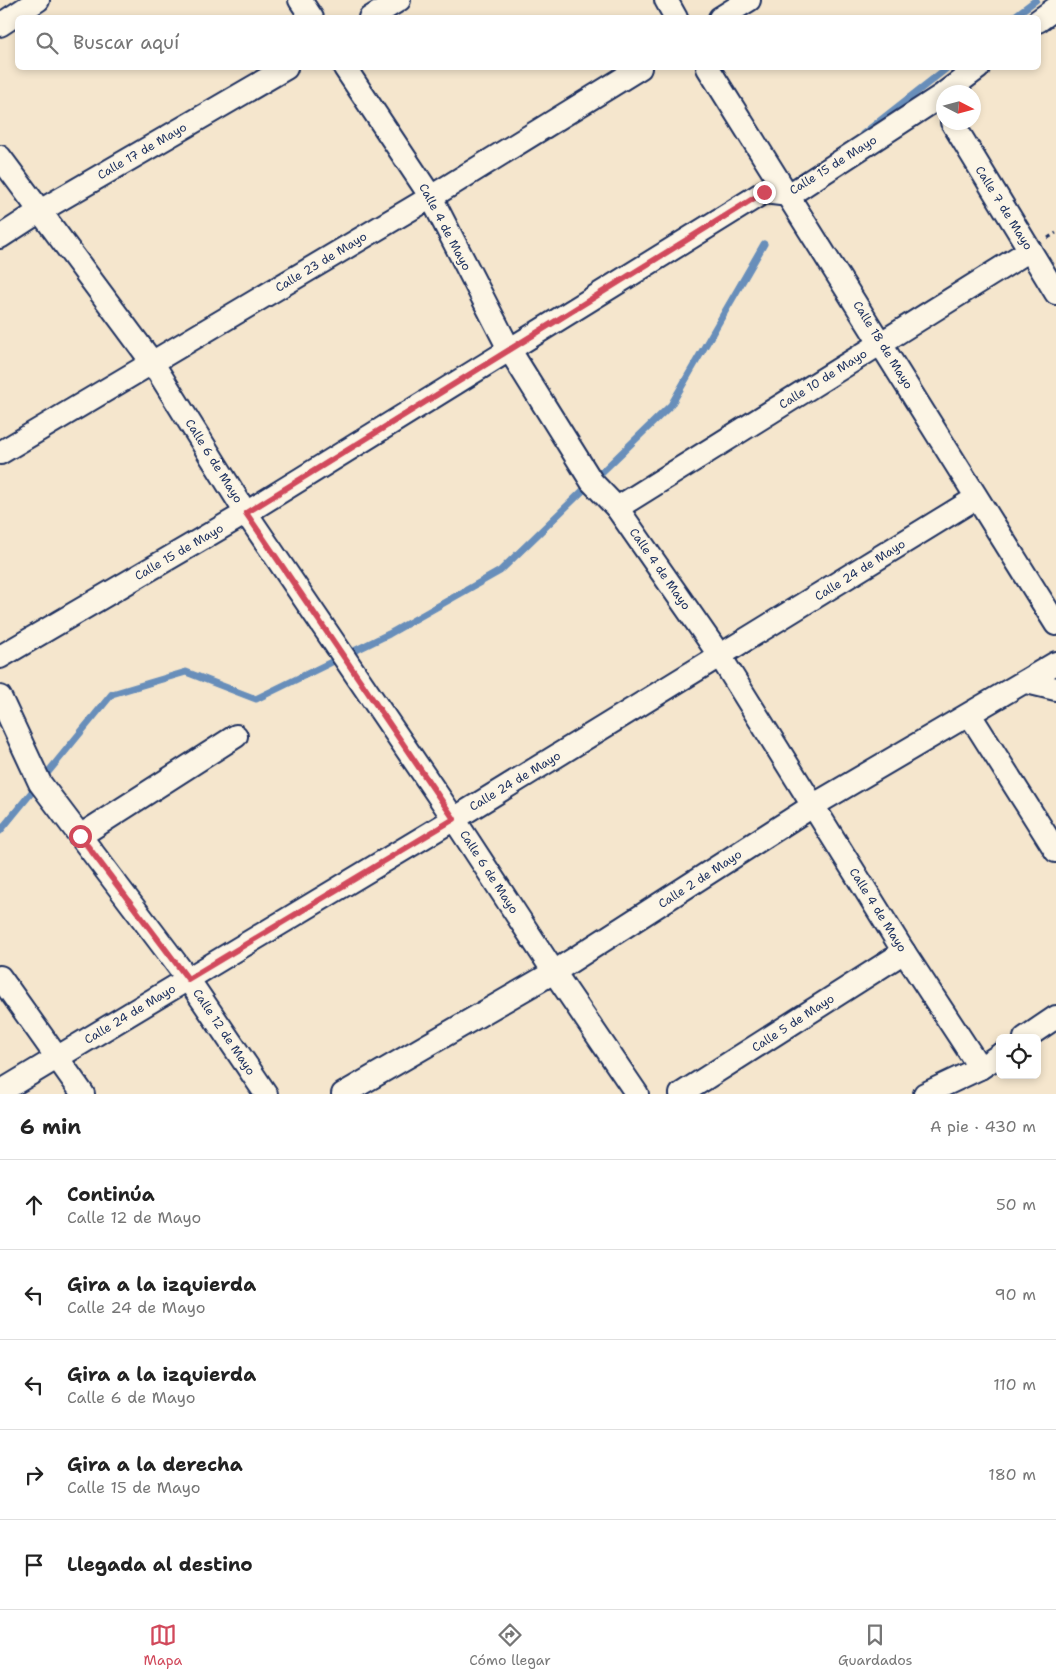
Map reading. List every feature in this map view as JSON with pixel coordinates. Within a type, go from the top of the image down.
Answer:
[{"type":"street","points":[[15,15],[38,0]]},
{"type":"street","points":[[300,0],[310,15]]},
{"type":"street","points":[[375,15],[399,0]]},
{"type":"street","points":[[666,0],[674,15]]},
{"type":"street","points":[[725,15],[749,0]]},
{"type":"street","points":[[1041,20],[1056,8]]},
{"type":"street","points":[[0,25],[15,15]]},
{"type":"street","name":"Calle 17 de Mayo","points":[[0,237],[40,211],[283,70]]},
{"type":"street","name":"Calle 4 de Mayo","points":[[346,70],[431,197],[509,349],[592,482],[617,508],[720,656],[904,952],[980,1068]]},
{"type":"street","name":"Calle 23 de Mayo","points":[[0,453],[431,197],[637,70]]},
{"type":"street","name":"Calle 18 de Mayo","points":[[709,70],[882,343],[976,498],[1056,624]]},
{"type":"street","name":"Calle 15 de Mayo","points":[[958,85],[976,70]]},
{"type":"street","name":"Calle 15 de Mayo","points":[[0,657],[246,513],[764,192],[789,195],[936,103]]},
{"type":"street","name":"Calle 7 de Mayo","points":[[957,130],[1056,293]]},
{"type":"street","name":"Calle 6 de Mayo","points":[[0,158],[152,362],[246,513],[454,819],[554,972],[637,1094]]},
{"type":"street","name":"Calle 10 de Mayo","points":[[617,508],[1030,250]]},
{"type":"street","name":"Calle 24 de Mayo","points":[[0,1092],[454,819],[976,498]]},
{"type":"street","name":"Calle 2 de Mayo","points":[[343,1094],[554,972],[814,805],[1027,682],[1056,663]]},
{"type":"street","points":[[1027,682],[1056,689]]},
{"type":"street","name":"Calle 12 de Mayo","points":[[0,696],[40,784],[188,979],[266,1094]]},
{"type":"street","points":[[970,715],[1056,851]]},
{"type":"street","points":[[80,836],[236,736]]},
{"type":"street","name":"Calle 5 de Mayo","points":[[681,1094],[904,952]]},
{"type":"street","points":[[0,977],[83,1094]]},
{"type":"street","points":[[1032,1034],[1056,1017]]},
{"type":"street","points":[[925,1094],[980,1068],[996,1058]]},
{"type":"waterway","points":[[1016,15],[1036,0]]},
{"type":"waterway","points":[[863,134],[944,70]]},
{"type":"waterway","points":[[0,831],[112,694],[186,672],[256,699],[389,634],[500,571],[671,405],[764,244]]},
{"type":"route","points":[[80,836],[188,979],[454,819],[246,513],[764,192]]}]
